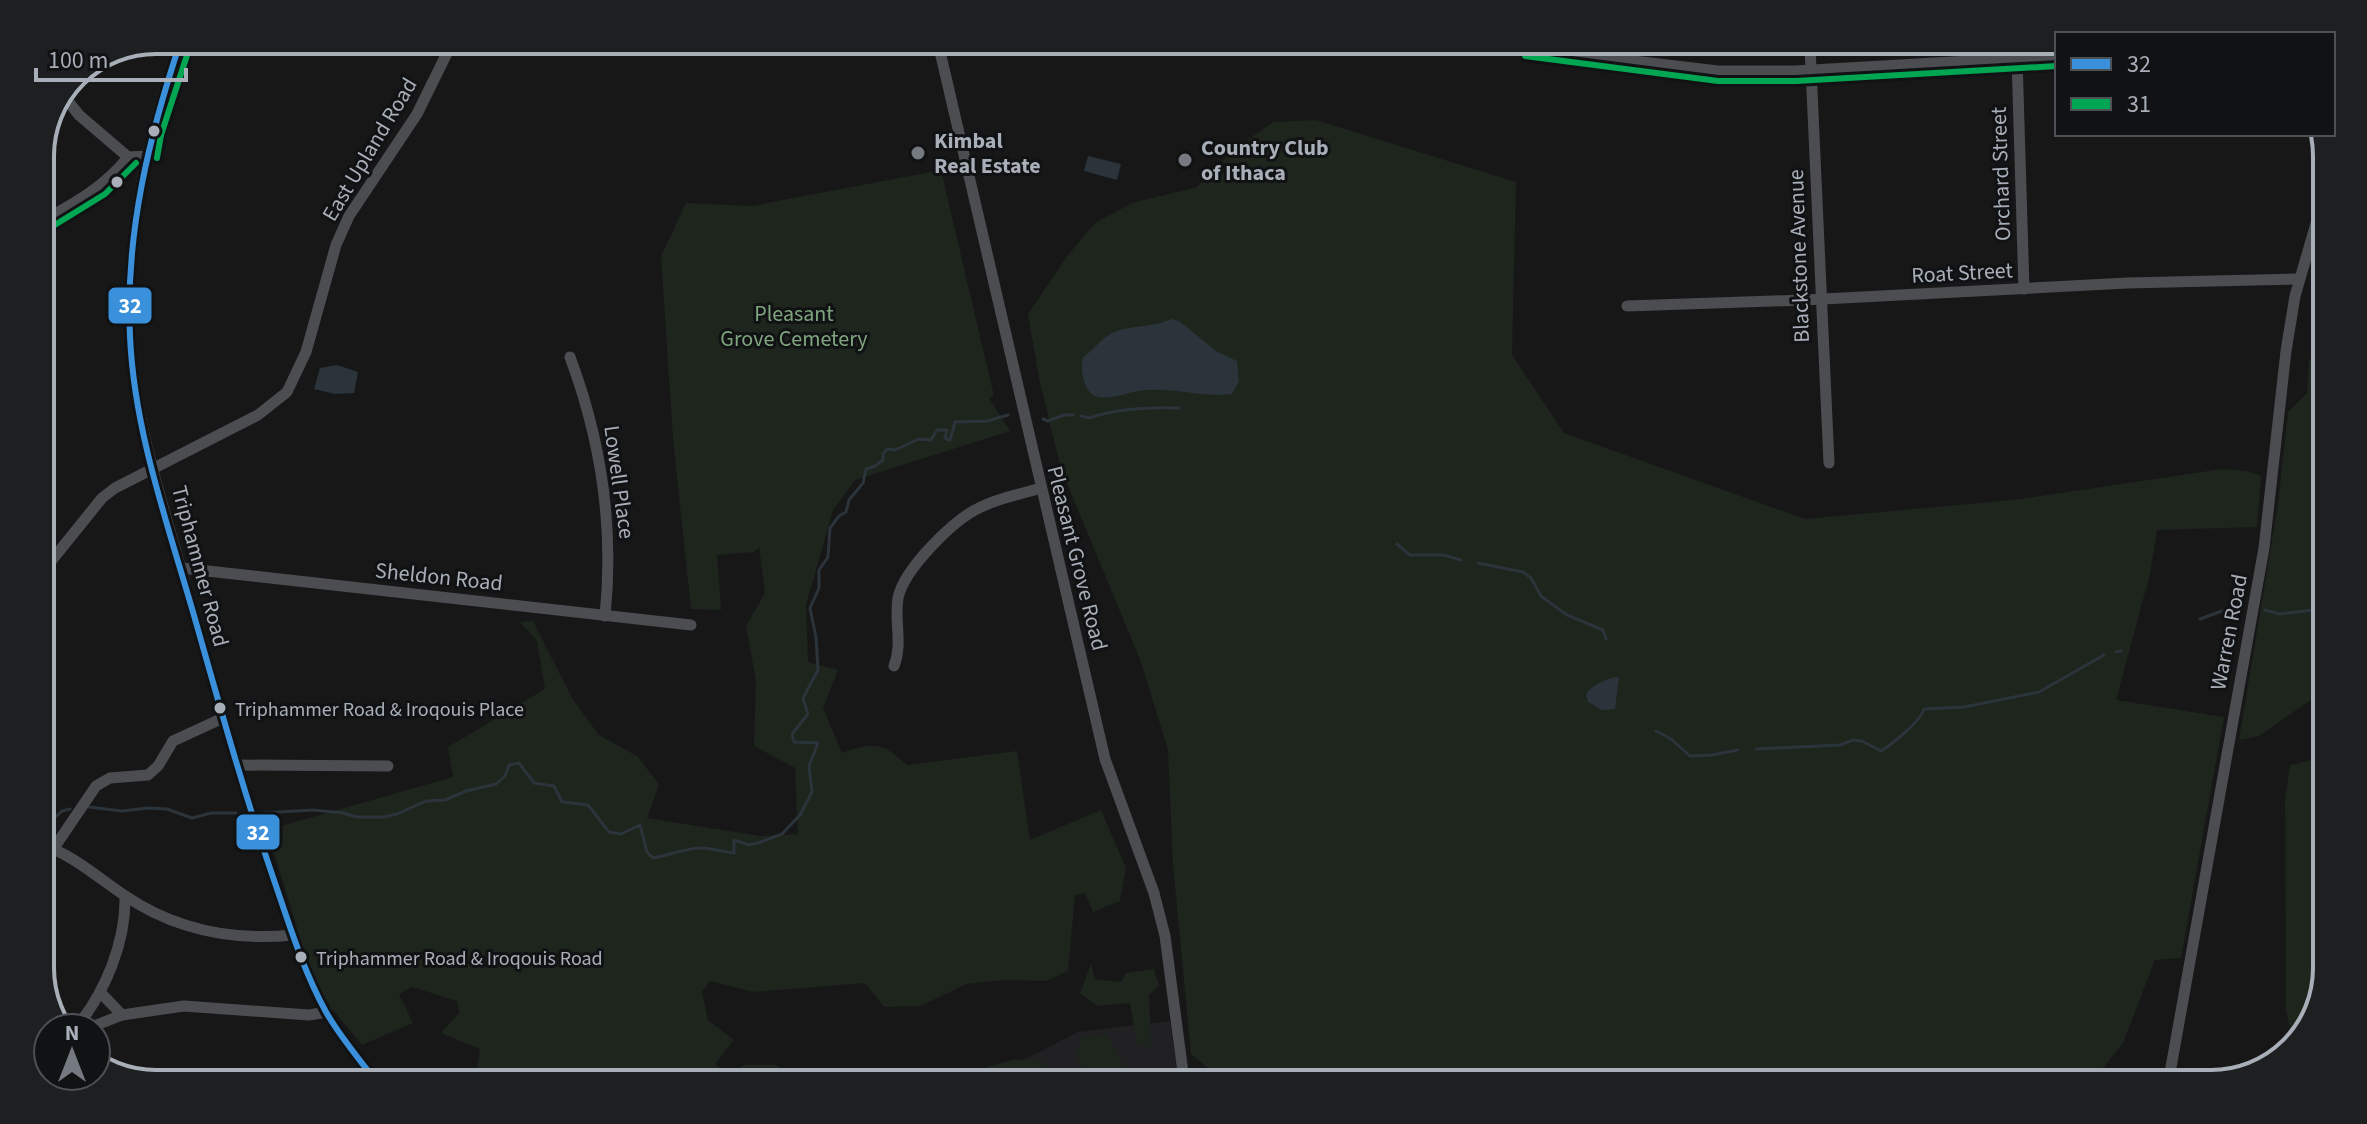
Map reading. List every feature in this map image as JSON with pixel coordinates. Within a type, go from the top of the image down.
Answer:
[{"type":"street","name":"Triphammer Road","points":[[176,54],[151,133],[134,236],[130,336],[135,390],[223,718],[293,935],[327,1012],[368,1070]]},
{"type":"street","name":"East Upland Road","points":[[54,558],[102,498],[129,478],[258,415],[287,392],[306,352],[328,272],[349,216],[417,114],[447,54]]},
{"type":"street","name":"Pleasant Grove Road","points":[[941,54],[1105,759],[1154,893],[1165,936],[1183,1070]]},
{"type":"street","points":[[1577,54],[1718,71],[1811,70],[2055,56]]},
{"type":"street","name":"Blackstone Avenue","points":[[1810,54],[1829,463]]},
{"type":"street","name":"Orchard Street","points":[[2017,58],[2024,289]]},
{"type":"street","points":[[70,102],[90,126],[128,157],[147,156]]},
{"type":"street","points":[[54,214],[104,182],[128,157]]},
{"type":"street","name":"Warren Road","points":[[2171,1070],[2264,548],[2286,351],[2299,279],[2313,232]]},
{"type":"street","name":"Roat Street","points":[[1627,306],[2299,279]]},
{"type":"street","name":"Lowell Place","points":[[570,357],[588,407],[598,453],[610,552],[605,616]]},
{"type":"street","points":[[894,666],[899,643],[899,594],[908,575],[944,535],[975,510],[1041,488]]},
{"type":"street","name":"Sheldon Road","points":[[181,568],[691,625]]},
{"type":"street","points":[[223,718],[173,741],[158,766],[148,775],[110,778],[96,786],[54,848],[125,896],[171,921],[217,934],[252,937],[293,935]]},
{"type":"street","points":[[237,765],[388,766]]},
{"type":"street","points":[[87,1012],[100,992],[121,932],[125,896]]},
{"type":"street","points":[[100,992],[122,1015]]},
{"type":"street","points":[[112,1019],[184,1006],[309,1015],[327,1012]]},
{"type":"shaded area","points":[[1088,156],[1121,164],[1117,180],[1084,171]]},
{"type":"shaded area","points":[[1171,319],[1179,321],[1216,351],[1237,361],[1239,381],[1232,394],[1150,390],[1106,398],[1091,393],[1083,378],[1083,357],[1114,332]]},
{"type":"shaded area","points":[[337,365],[358,372],[354,393],[335,394],[314,389],[320,368]]},
{"type":"shaded area","points":[[1619,677],[1615,709],[1602,710],[1588,702],[1586,694],[1592,688]]},
{"type":"shaded area","points":[[1170,1021],[1177,1070],[995,1070],[1018,1063],[1078,1032]]},
{"type":"green space","points":[[1316,120],[1516,182],[1512,355],[1564,433],[1805,519],[2013,500],[2222,469],[2247,471],[2261,476],[2257,527],[2157,530],[2150,574],[2116,700],[2224,717],[2181,958],[2155,960],[2123,1043],[2101,1070],[1210,1070],[1191,1054],[1173,865],[1168,750],[1141,662],[1061,469],[1040,383],[1028,314],[1068,255],[1095,223],[1132,203],[1197,187],[1232,151],[1273,122]]},
{"type":"green space","name":"Pleasant Grove Cemetery","points":[[941,170],[994,396],[989,398],[1010,431],[855,480],[833,510],[806,605],[808,662],[838,670],[823,708],[842,753],[877,746],[891,752],[907,765],[1017,751],[1030,840],[1101,810],[1126,868],[1120,901],[1093,912],[1085,893],[1075,895],[1068,971],[1046,981],[1005,980],[966,984],[921,1006],[884,1007],[865,983],[753,992],[710,981],[702,992],[708,1020],[734,1040],[715,1064],[723,1070],[477,1070],[480,1049],[441,1033],[459,1013],[457,1001],[412,987],[399,994],[413,1023],[362,1045],[316,989],[267,830],[453,777],[448,747],[545,689],[537,641],[520,622],[533,621],[572,698],[599,735],[637,756],[659,784],[647,818],[761,836],[798,834],[795,768],[754,746],[756,681],[746,626],[765,593],[759,547],[754,552],[717,555],[721,610],[691,609],[673,439],[661,256],[686,203],[752,206]]},
{"type":"green space","points":[[2313,355],[2313,698],[2259,736],[2239,740],[2278,504],[2288,412],[2307,393],[2309,361]]},
{"type":"green space","points":[[2313,760],[2313,968],[2305,1007],[2291,1032],[2286,1010],[2285,799],[2290,765]]},
{"type":"green space","points":[[1091,964],[1095,979],[1121,982],[1126,973],[1154,969],[1159,986],[1149,995],[1151,1048],[1137,1045],[1130,1003],[1097,1006],[1080,993]]},
{"type":"green space","points":[[1107,1034],[1128,1070],[1085,1070],[1076,1057],[1082,1036]]},
{"type":"green space","points":[[1037,1059],[1053,1070],[976,1070],[1012,1060]]},
{"type":"green space","points":[[743,1065],[777,1065],[781,1070],[738,1070]]},
{"type":"waterway","points":[[1081,416],[1089,418],[1134,409],[1179,408]]},
{"type":"waterway","points":[[261,813],[313,810],[356,817],[384,817],[426,801],[445,800],[496,784],[505,776],[509,765],[519,763],[534,783],[554,786],[562,802],[588,805],[609,832],[621,834],[640,825],[647,852],[653,858],[700,848],[734,853],[734,840],[749,845],[782,834],[800,815],[812,792],[809,766],[818,743],[794,742],[792,734],[808,714],[803,698],[818,670],[810,608],[819,588],[819,570],[828,557],[830,528],[846,512],[849,500],[863,483],[866,469],[883,460],[887,449],[895,450],[919,439],[931,440],[937,430],[947,430],[945,438],[950,440],[955,422],[987,421],[1008,415]]},
{"type":"waterway","points":[[1043,419],[1048,421],[1073,415]]},
{"type":"waterway","points":[[1397,544],[1410,555],[1443,555],[1461,560]]},
{"type":"waterway","points":[[1478,563],[1523,572],[1531,578],[1541,596],[1567,615],[1603,630],[1606,639]]},
{"type":"waterway","points":[[2200,619],[2233,607]]},
{"type":"waterway","points":[[2265,610],[2280,614],[2313,610]]},
{"type":"waterway","points":[[2116,652],[2121,651]]},
{"type":"waterway","points":[[1756,749],[1840,745],[1853,740],[1881,751],[1912,726],[1924,709],[1964,707],[2039,692],[2104,655]]},
{"type":"waterway","points":[[1656,731],[1671,739],[1690,756],[1738,750]]},
{"type":"waterway","points":[[89,807],[122,811],[167,809],[192,818],[211,813],[236,813]]},
{"type":"waterway","points":[[54,818],[70,809]]},
{"type":"transit line","name":"32","points":[[177,54],[149,149],[131,260],[130,336],[138,406],[163,510],[232,748],[292,933],[326,1012],[367,1070]]},
{"type":"transit line","name":"31","points":[[157,158],[161,135],[187,54]]},
{"type":"transit line","name":"31","points":[[1525,56],[1718,81],[1796,81],[2055,66]]},
{"type":"transit line","name":"31","points":[[54,225],[105,194],[136,163]]},
{"type":"place","name":"Kimbal Real Estate","points":[[918,153]]},
{"type":"place","name":"Country Club of Ithaca","points":[[1185,160]]},
{"type":"place","name":"Triphammer Road & Iroqouis Place","points":[[220,708]]},
{"type":"place","name":"Triphammer Road & Iroqouis Road","points":[[301,957]]}]
